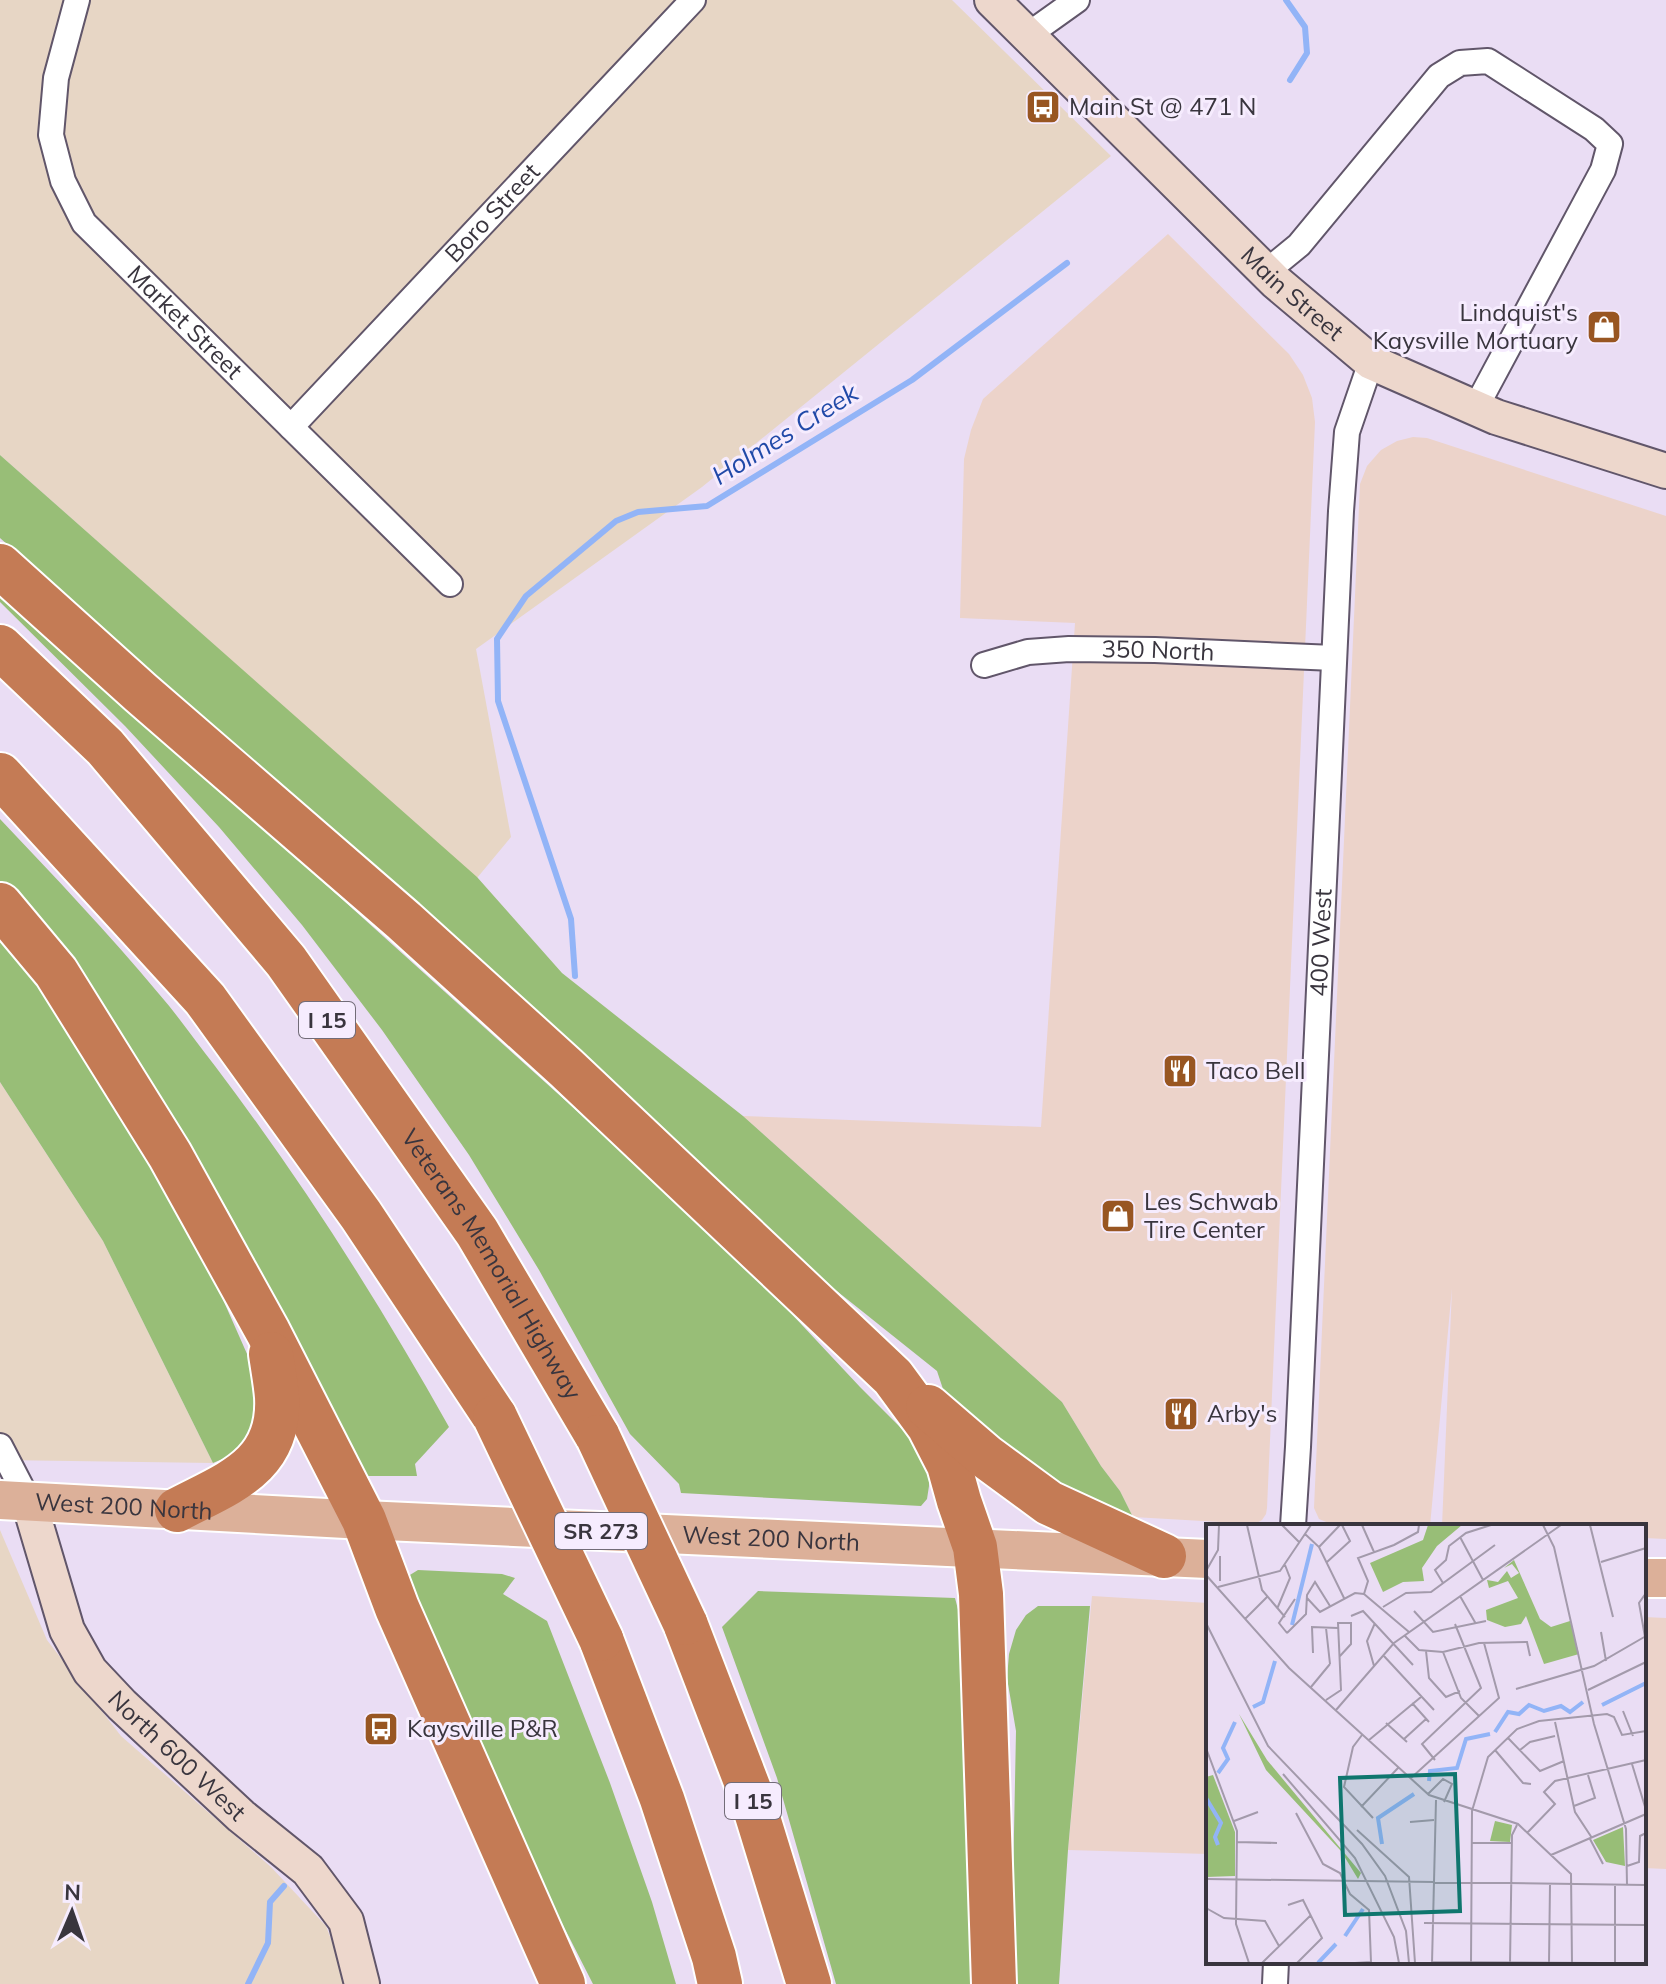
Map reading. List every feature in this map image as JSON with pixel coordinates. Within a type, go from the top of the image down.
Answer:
[{"type":"highway","points":[[0,566],[404,921],[566,1068],[893,1377],[985,1456],[1049,1503],[1164,1556]]},
{"type":"highway","name":"Veterans Memorial Highway","points":[[0,647],[105,747],[286,961],[477,1232],[598,1437],[685,1623],[750,1792],[809,1984]]},
{"type":"highway","points":[[0,775],[205,999],[361,1215],[495,1417],[601,1639],[662,1799],[720,1984]]},
{"type":"highway","points":[[0,905],[56,972],[105,1050],[170,1155],[268,1332],[364,1520],[397,1608],[563,1984]]},
{"type":"highway","points":[[177,1510],[238,1478],[257,1462],[266,1448],[275,1424],[277,1399],[268,1332]]},
{"type":"highway","points":[[893,1377],[929,1426],[949,1465],[975,1547],[983,1605],[994,1984]]},
{"type":"main road","name":"Main Street","points":[[992,0],[1266,272],[1371,362],[1496,417],[1666,471]]},
{"type":"main road","name":"West 200 North","points":[[15,1501],[1206,1559]]},
{"type":"main road","name":"North 600 West","points":[[15,1501],[67,1630],[90,1671],[241,1816],[308,1870],[346,1921],[362,1984]]},
{"type":"street","name":"Market Street","points":[[77,0],[56,78],[51,135],[63,181],[84,223],[450,584]]},
{"type":"street","name":"Boro Street","points":[[291,427],[693,0]]},
{"type":"street","points":[[1028,35],[1077,0]]},
{"type":"street","points":[[1266,272],[1299,245],[1439,76],[1460,63],[1488,61],[1594,129],[1610,144],[1603,170],[1475,409]]},
{"type":"street","name":"400 West","points":[[1293,1524],[1341,511],[1347,432],[1371,362]]},
{"type":"street","name":"350 North","points":[[984,665],[1028,652],[1069,649],[1334,658]]},
{"type":"street","points":[[0,1446],[15,1501]]},
{"type":"street","points":[[1275,1984],[1276,1964]]},
{"type":"shaded area","points":[[0,0],[952,0],[1111,156],[702,487],[476,649],[511,837],[477,878],[0,455]]},
{"type":"shaded area","points":[[1168,234],[1289,354],[1303,375],[1312,398],[1315,422],[1267,1508],[1262,1520],[1255,1524],[1133,1517],[1120,1491],[1062,1402],[743,1116],[1041,1127],[1075,623],[960,618],[964,459],[983,399]]},
{"type":"shaded area","points":[[1427,438],[1666,516],[1666,1539],[1646,1538],[1646,1524],[1442,1524],[1452,1288],[1430,1524],[1331,1524],[1319,1519],[1314,1508],[1360,484],[1367,466],[1381,450],[1397,441]]},
{"type":"shaded area","points":[[0,1082],[103,1241],[213,1463],[0,1460]]},
{"type":"shaded area","points":[[0,1530],[47,1640],[121,1736],[271,1867],[326,1926],[348,1984],[0,1984]]},
{"type":"shaded area","points":[[1092,1596],[1206,1603],[1206,1854],[1068,1850]]},
{"type":"shaded area","points":[[1646,1617],[1666,1618],[1666,1869],[1646,1868]]},
{"type":"green space","points":[[0,455],[477,877],[562,973],[743,1116],[1062,1402],[1120,1491],[1133,1517],[1110,1520],[1083,1509],[946,1398],[937,1371],[808,1268],[0,538]]},
{"type":"green space","points":[[0,591],[657,1183],[787,1309],[910,1437],[929,1470],[927,1499],[921,1506],[681,1493],[679,1484],[630,1434],[539,1270],[469,1155],[382,1030],[302,925],[219,827],[125,726],[0,602]]},
{"type":"green space","points":[[0,819],[101,927],[174,1012],[247,1109],[338,1243],[449,1427],[415,1464],[417,1476],[357,1476],[282,1311],[227,1209],[182,1135],[0,884]]},
{"type":"green space","points":[[0,938],[49,996],[168,1181],[255,1372],[264,1406],[250,1434],[239,1447],[213,1463],[103,1241],[0,1082]]},
{"type":"green space","points":[[418,1570],[502,1574],[515,1578],[503,1594],[547,1621],[610,1783],[652,1902],[676,1984],[593,1984],[543,1886],[405,1578]]},
{"type":"green space","points":[[758,1591],[955,1598],[961,1621],[974,1984],[836,1984],[777,1778],[722,1627]]},
{"type":"green space","points":[[1038,1606],[1090,1606],[1059,1984],[1011,1984],[1016,1731],[1007,1678],[1009,1654],[1016,1630],[1026,1615]]},
{"type":"waterway","name":"Holmes Creek","points":[[1286,0],[1305,27],[1307,53],[1290,80]]},
{"type":"waterway","name":"Holmes Creek","points":[[575,976],[571,919],[498,701],[497,639],[526,596],[616,521],[638,512],[707,506],[912,380],[1067,263]]},
{"type":"waterway","name":"Holmes Creek","points":[[248,1984],[268,1943],[270,1902],[284,1886]]},
{"type":"place","name":"Main St @ 471 N","points":[[1043,107]]},
{"type":"place","name":"Lindquist's Kaysville Mortuary","points":[[1604,327]]},
{"type":"place","name":"Taco Bell","points":[[1180,1071]]},
{"type":"place","name":"Les Schwab Tire Center","points":[[1118,1216]]},
{"type":"place","name":"Arby's","points":[[1181,1414]]},
{"type":"place","name":"Kaysville P&R","points":[[381,1729]]}]
